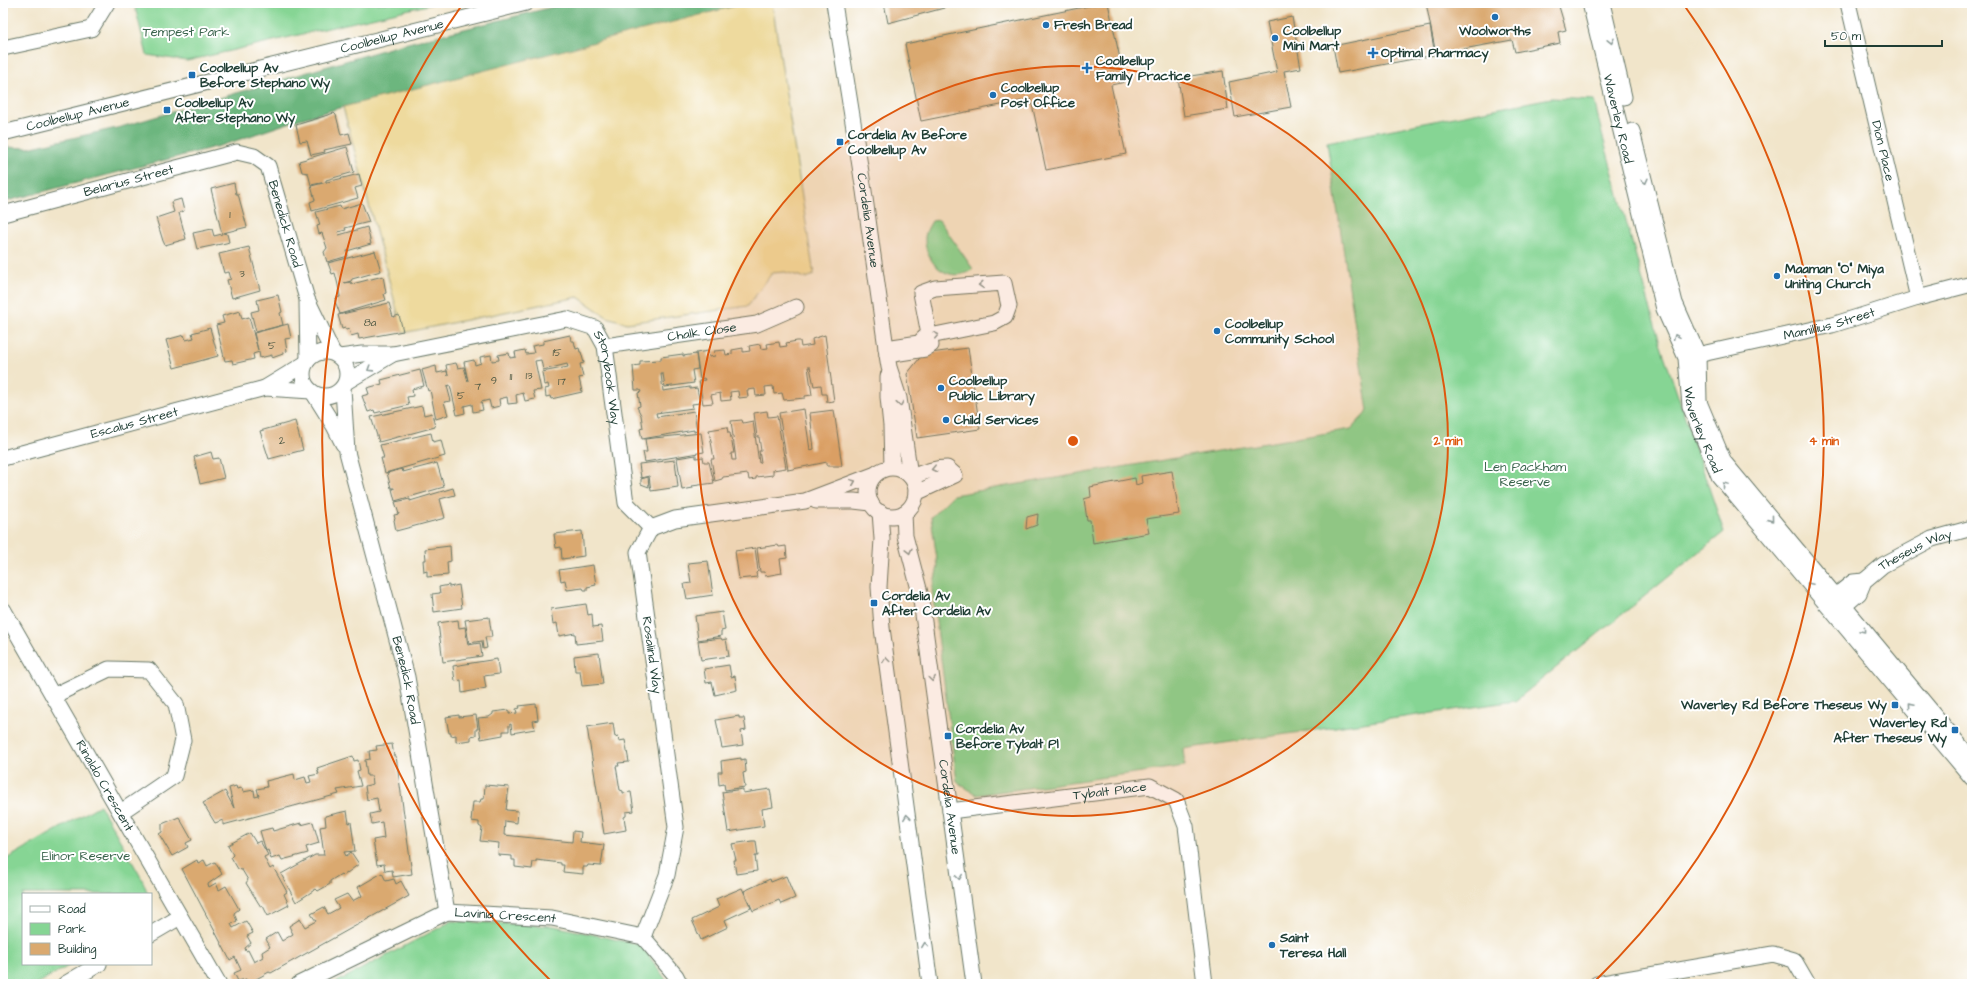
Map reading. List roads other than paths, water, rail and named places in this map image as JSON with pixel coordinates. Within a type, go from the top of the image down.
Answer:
[{"type":"street","points":[[3,48],[91,29],[107,3]]},
{"type":"street","name":"Coolbellup Avenue","points":[[3,133],[526,3]]},
{"type":"street","name":"Cordelia Avenue","points":[[834,3],[864,191],[887,357]]},
{"type":"street","name":"Waverley Road","points":[[1590,3],[1664,309],[1692,357]]},
{"type":"street","name":"Waverley Road","points":[[1602,3],[1628,115],[1676,303],[1692,357],[1699,402],[1724,462],[1834,606],[1972,778]]},
{"type":"street","name":"Dion Place","points":[[1848,3],[1918,298]]},
{"type":"street","name":"Belarius Street","points":[[3,214],[237,152],[254,156]]},
{"type":"street","name":"Benedick Road","points":[[254,156],[268,166],[307,299]]},
{"type":"street","points":[[887,357],[919,343],[925,337],[930,336],[994,323],[1005,317],[1009,306],[1004,283],[935,288],[921,293],[930,336]]},
{"type":"street","name":"Mamillius Street","points":[[1692,357],[1832,325],[1918,298],[1972,284]]},
{"type":"street","points":[[307,299],[336,355],[347,368],[344,386],[347,452]]},
{"type":"street","points":[[307,299],[307,361],[303,370],[303,378],[306,386],[312,392],[334,426],[347,452]]},
{"type":"street","name":"Chalk Close","points":[[605,346],[757,324],[796,307]]},
{"type":"street","name":"Storybook Way","points":[[393,354],[567,319],[595,328],[605,346],[626,503],[651,528]]},
{"type":"street","points":[[265,388],[320,352],[336,355],[393,354]]},
{"type":"street","points":[[265,388],[312,392],[326,396],[338,393],[344,386],[393,354]]},
{"type":"street","points":[[887,357],[892,467]]},
{"type":"street","points":[[651,528],[675,519],[805,500],[854,501],[892,516],[904,513],[914,503],[916,493],[911,476],[899,398],[887,357]]},
{"type":"street","name":"Escalus Street","points":[[3,458],[265,388]]},
{"type":"street","name":"Benedick Road","points":[[347,452],[407,677],[447,912]]},
{"type":"street","points":[[805,500],[876,474],[886,468],[900,468],[911,476]]},
{"type":"street","points":[[911,476],[940,468],[947,468],[955,475],[916,493]]},
{"type":"street","points":[[876,474],[868,488],[875,508],[882,539],[879,587],[882,628],[930,984]]},
{"type":"street","name":"Cordelia Avenue","points":[[904,513],[905,536],[920,593],[974,984]]},
{"type":"street","name":"Rosalind Way","points":[[643,937],[667,875],[676,827],[638,552],[651,528]]},
{"type":"street","name":"Theseus Way","points":[[1834,606],[1853,582],[1864,581],[1883,565],[1932,538],[1972,528]]},
{"type":"street","name":"Waverley Road","points":[[1834,606],[1972,760]]},
{"type":"street","name":"Rinaldo Crescent","points":[[3,608],[219,984]]},
{"type":"street","points":[[53,696],[109,670],[149,670],[176,704],[183,740],[174,776],[121,812]]},
{"type":"street","name":"Tybalt Place","points":[[950,811],[1150,786],[1176,800],[1186,826],[1205,984]]},
{"type":"street","name":"Lavinia Crescent","points":[[299,984],[447,912],[552,918],[643,937]]},
{"type":"street","points":[[152,933],[180,917]]},
{"type":"street","points":[[643,937],[676,976],[680,984]]},
{"type":"street","points":[[1597,984],[1773,954],[1794,960],[1808,984]]},
{"type":"street","points":[[65,984],[97,965]]},
{"type":"place","name":"Woolworths","points":[[1495,17]]},
{"type":"place","name":"Fresh Bread","points":[[1046,25]]},
{"type":"place","name":"Coolbellup Mini Mart","points":[[1275,38]]},
{"type":"place","name":"Optimal Pharmacy","points":[[1373,53]]},
{"type":"place","name":"Coolbellup Family Practice","points":[[1087,68]]},
{"type":"place","name":"Coolbellup Av Before Stephano Wy","points":[[192,75]]},
{"type":"place","name":"Coolbellup Post Office","points":[[993,95]]},
{"type":"place","name":"Coolbellup Av After Stephano Wy","points":[[167,110]]},
{"type":"place","name":"Cordelia Av Before Coolbellup Av","points":[[840,142]]},
{"type":"place","name":"Maaman \"O\" Miya Uniting Church","points":[[1777,276]]},
{"type":"place","name":"Coolbellup Community School","points":[[1217,331]]},
{"type":"place","name":"Coolbellup Public Library","points":[[941,388]]},
{"type":"place","name":"Child Services","points":[[946,420]]},
{"type":"place","name":"Cordelia Av After Cordelia Av","points":[[874,603]]},
{"type":"place","name":"Waverley Rd Before Theseus Wy","points":[[1895,705]]},
{"type":"place","name":"Waverley Rd After Theseus Wy","points":[[1955,730]]},
{"type":"place","name":"Cordelia Av Before Tybalt Pl","points":[[948,736]]},
{"type":"place","name":"Saint Teresa Hall","points":[[1272,945]]},
{"type":"park label","name":"Tempest Park","points":[[186,32]]},
{"type":"park label","name":"Len Packham Reserve","points":[[1525,474]]},
{"type":"park label","name":"Elinor Reserve","points":[[86,856]]}]
